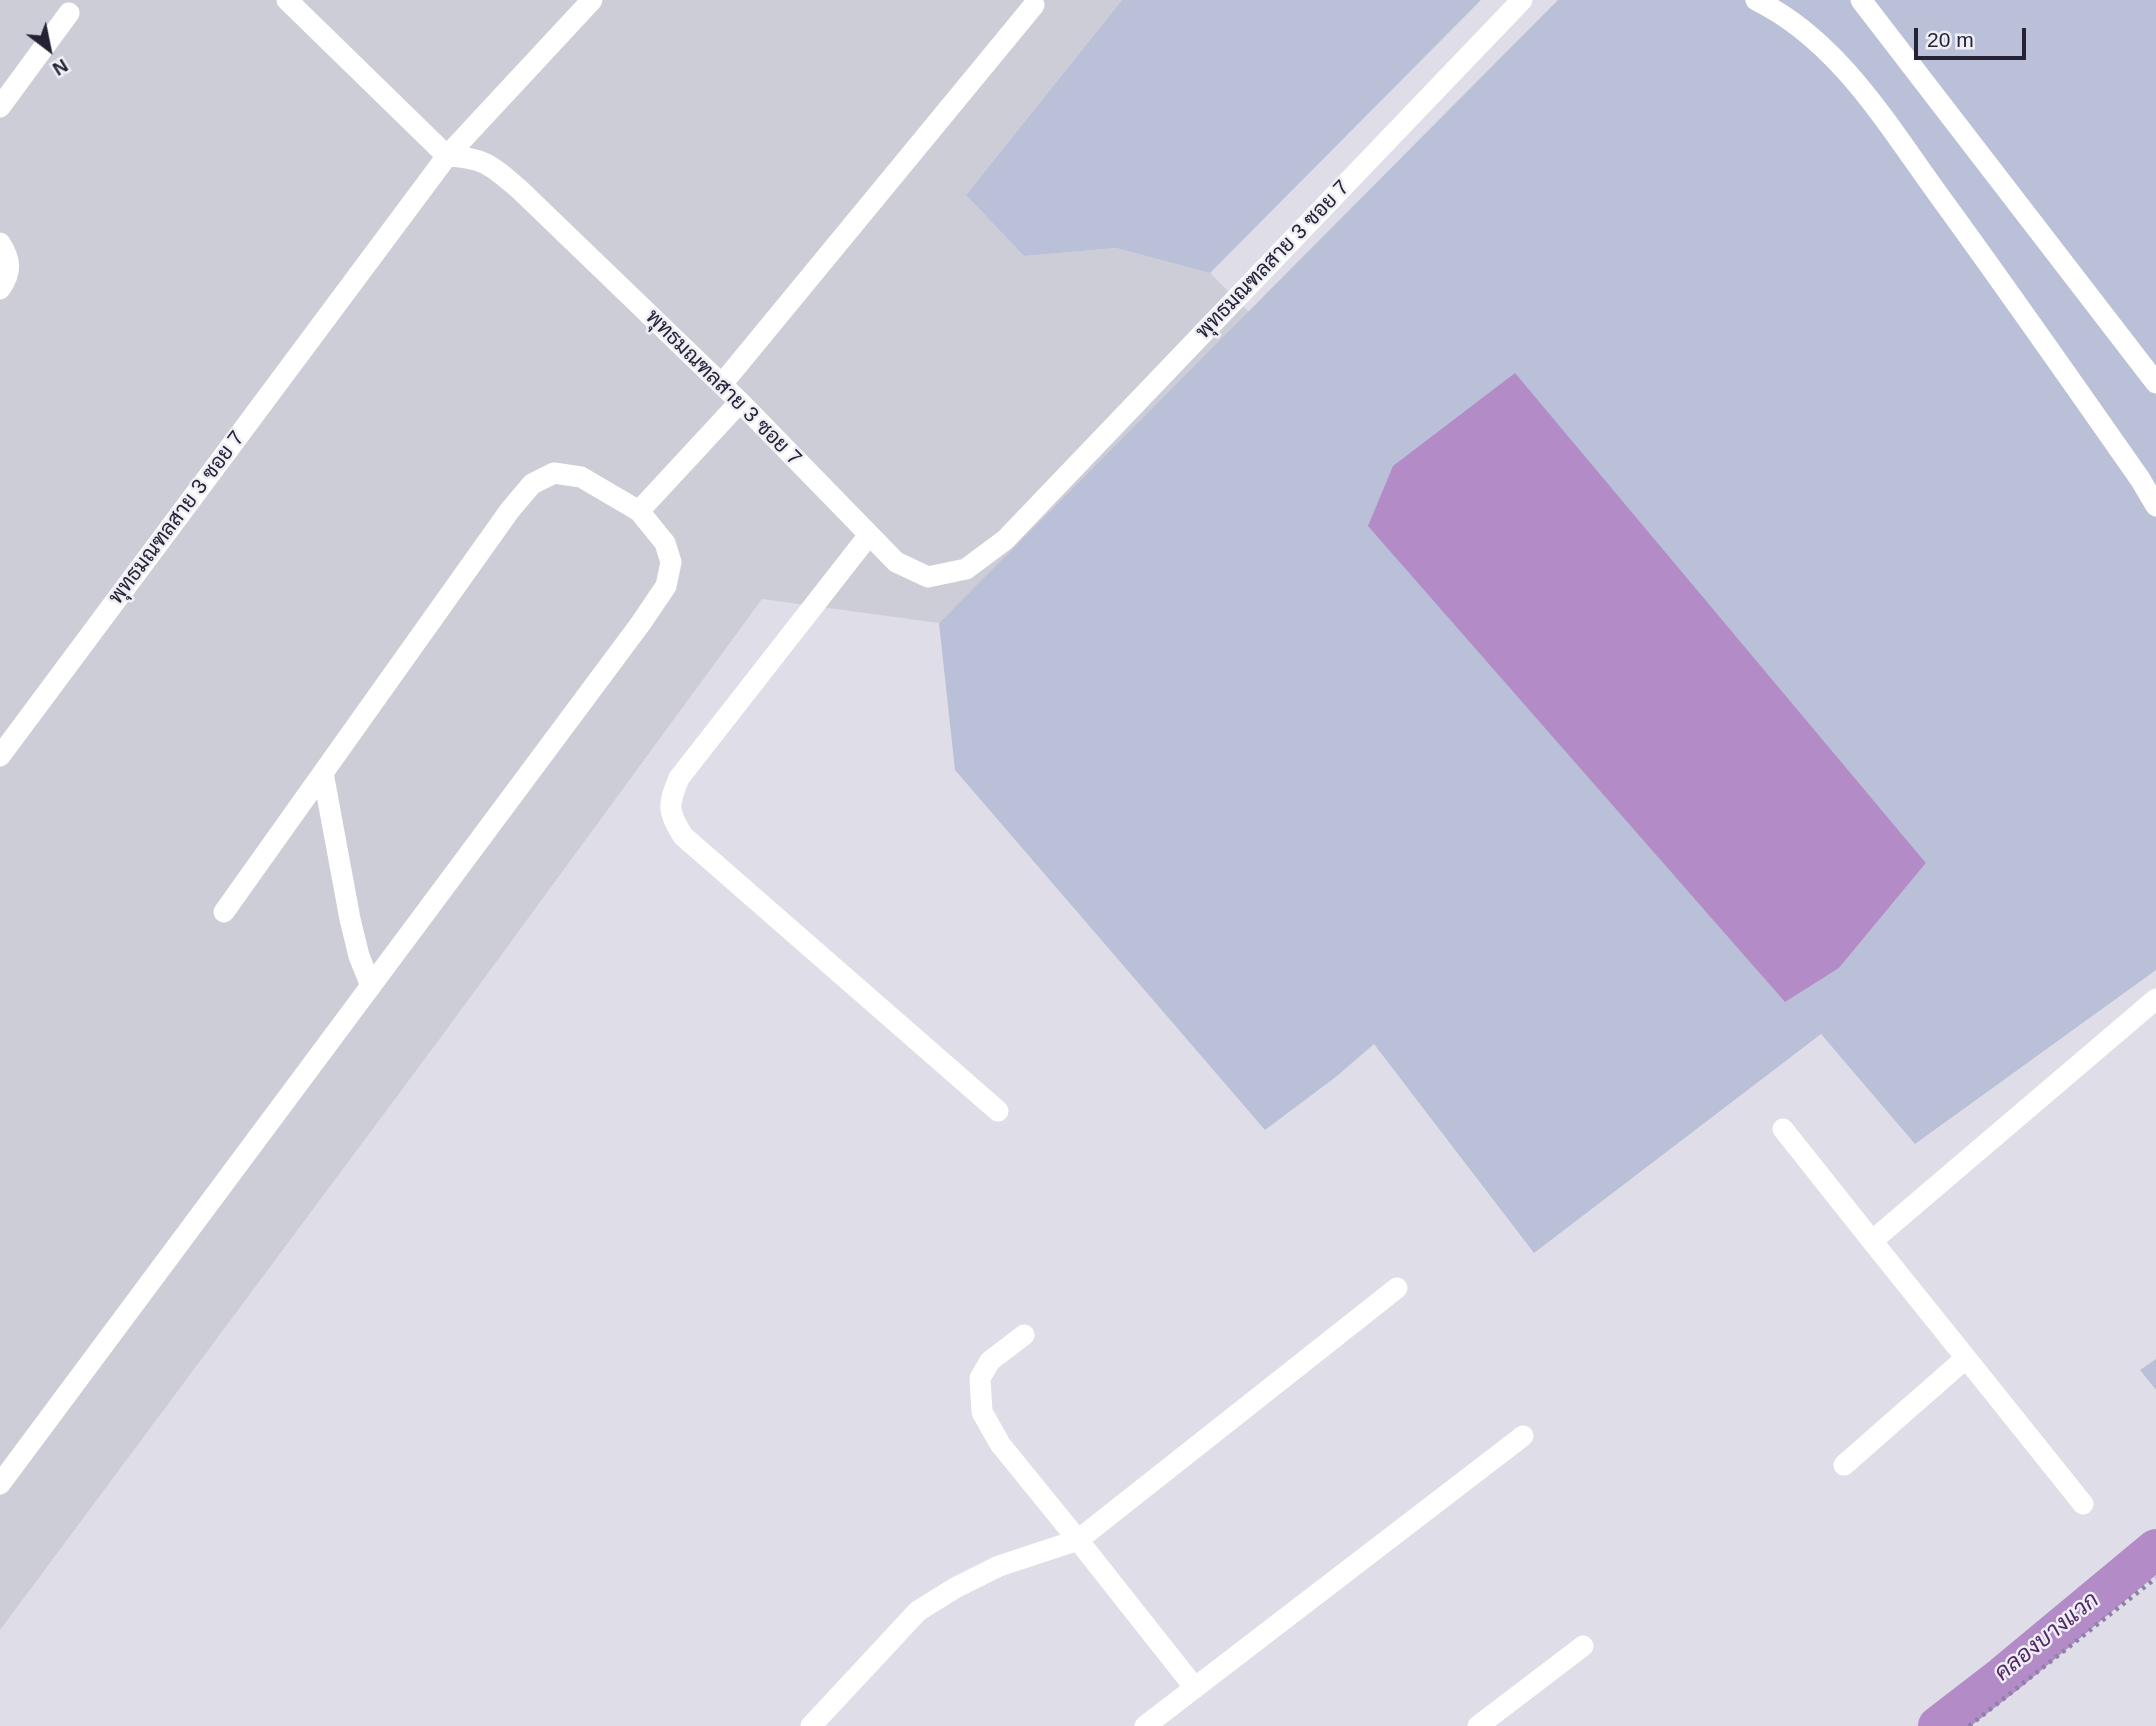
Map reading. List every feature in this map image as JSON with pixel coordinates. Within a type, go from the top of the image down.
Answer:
[{"type":"street","points":[[287,0],[447,156],[592,0]]},
{"type":"street","name":"พุทธมณฑลสาย 3 ซอย 7","points":[[0,756],[447,156],[474,157],[495,168],[722,384],[896,562],[928,576],[965,569],[1005,540],[1522,0]]},
{"type":"street","points":[[1756,0],[1772,8],[1810,36],[1852,77],[2002,281],[2156,506]]},
{"type":"street","points":[[1861,0],[2156,383]]},
{"type":"street","points":[[722,384],[1034,5]]},
{"type":"street","points":[[0,107],[69,13]]},
{"type":"street","points":[[0,243],[8,255],[8,277],[0,289]]},
{"type":"street","points":[[639,511],[740,402]]},
{"type":"street","points":[[0,1484],[666,586],[671,562],[665,543],[639,511],[581,477],[554,473],[532,484],[510,510],[224,912]]},
{"type":"street","points":[[869,535],[679,778],[670,800],[672,818],[682,836],[998,1111]]},
{"type":"street","points":[[323,773],[353,932],[371,986]]},
{"type":"street","points":[[1872,1241],[2156,999]]},
{"type":"street","points":[[1783,1129],[2082,1504]]},
{"type":"street","points":[[811,1726],[918,1611],[955,1587],[999,1566],[1078,1540],[1397,1289]]},
{"type":"street","points":[[1024,1335],[990,1361],[980,1378],[982,1412],[1000,1444],[1195,1688]]},
{"type":"street","points":[[1844,1465],[1966,1358]]},
{"type":"street","points":[[1145,1726],[1523,1436]]},
{"type":"street","points":[[1478,1726],[1583,1646]]},
{"type":"path","points":[[1969,1726],[2156,1578]]},
{"type":"shaded area","points":[[0,0],[1122,0],[966,195],[1024,256],[1116,248],[1210,273],[1249,312],[939,623],[762,599],[447,1029],[0,1630]]},
{"type":"shaded area","points":[[1122,0],[1481,0],[1210,273],[1116,248],[1024,256],[966,195]]},
{"type":"shaded area","points":[[1558,0],[2156,0],[2156,970],[1915,1144],[1821,1034],[1534,1253],[1374,1044],[1337,1076],[1265,1130],[955,770],[939,623]],"holes":[[[1515,374],[1926,863],[1839,968],[1785,1001]]]},
{"type":"shaded area","points":[[1515,373],[1926,863],[1839,968],[1785,1002],[1368,526],[1393,466]]},
{"type":"shaded area","points":[[2156,1359],[2156,1390],[2140,1370]]},
{"type":"waterway","name":"คลองบางแวก","points":[[1938,1726],[2003,1676],[2156,1549]]}]
